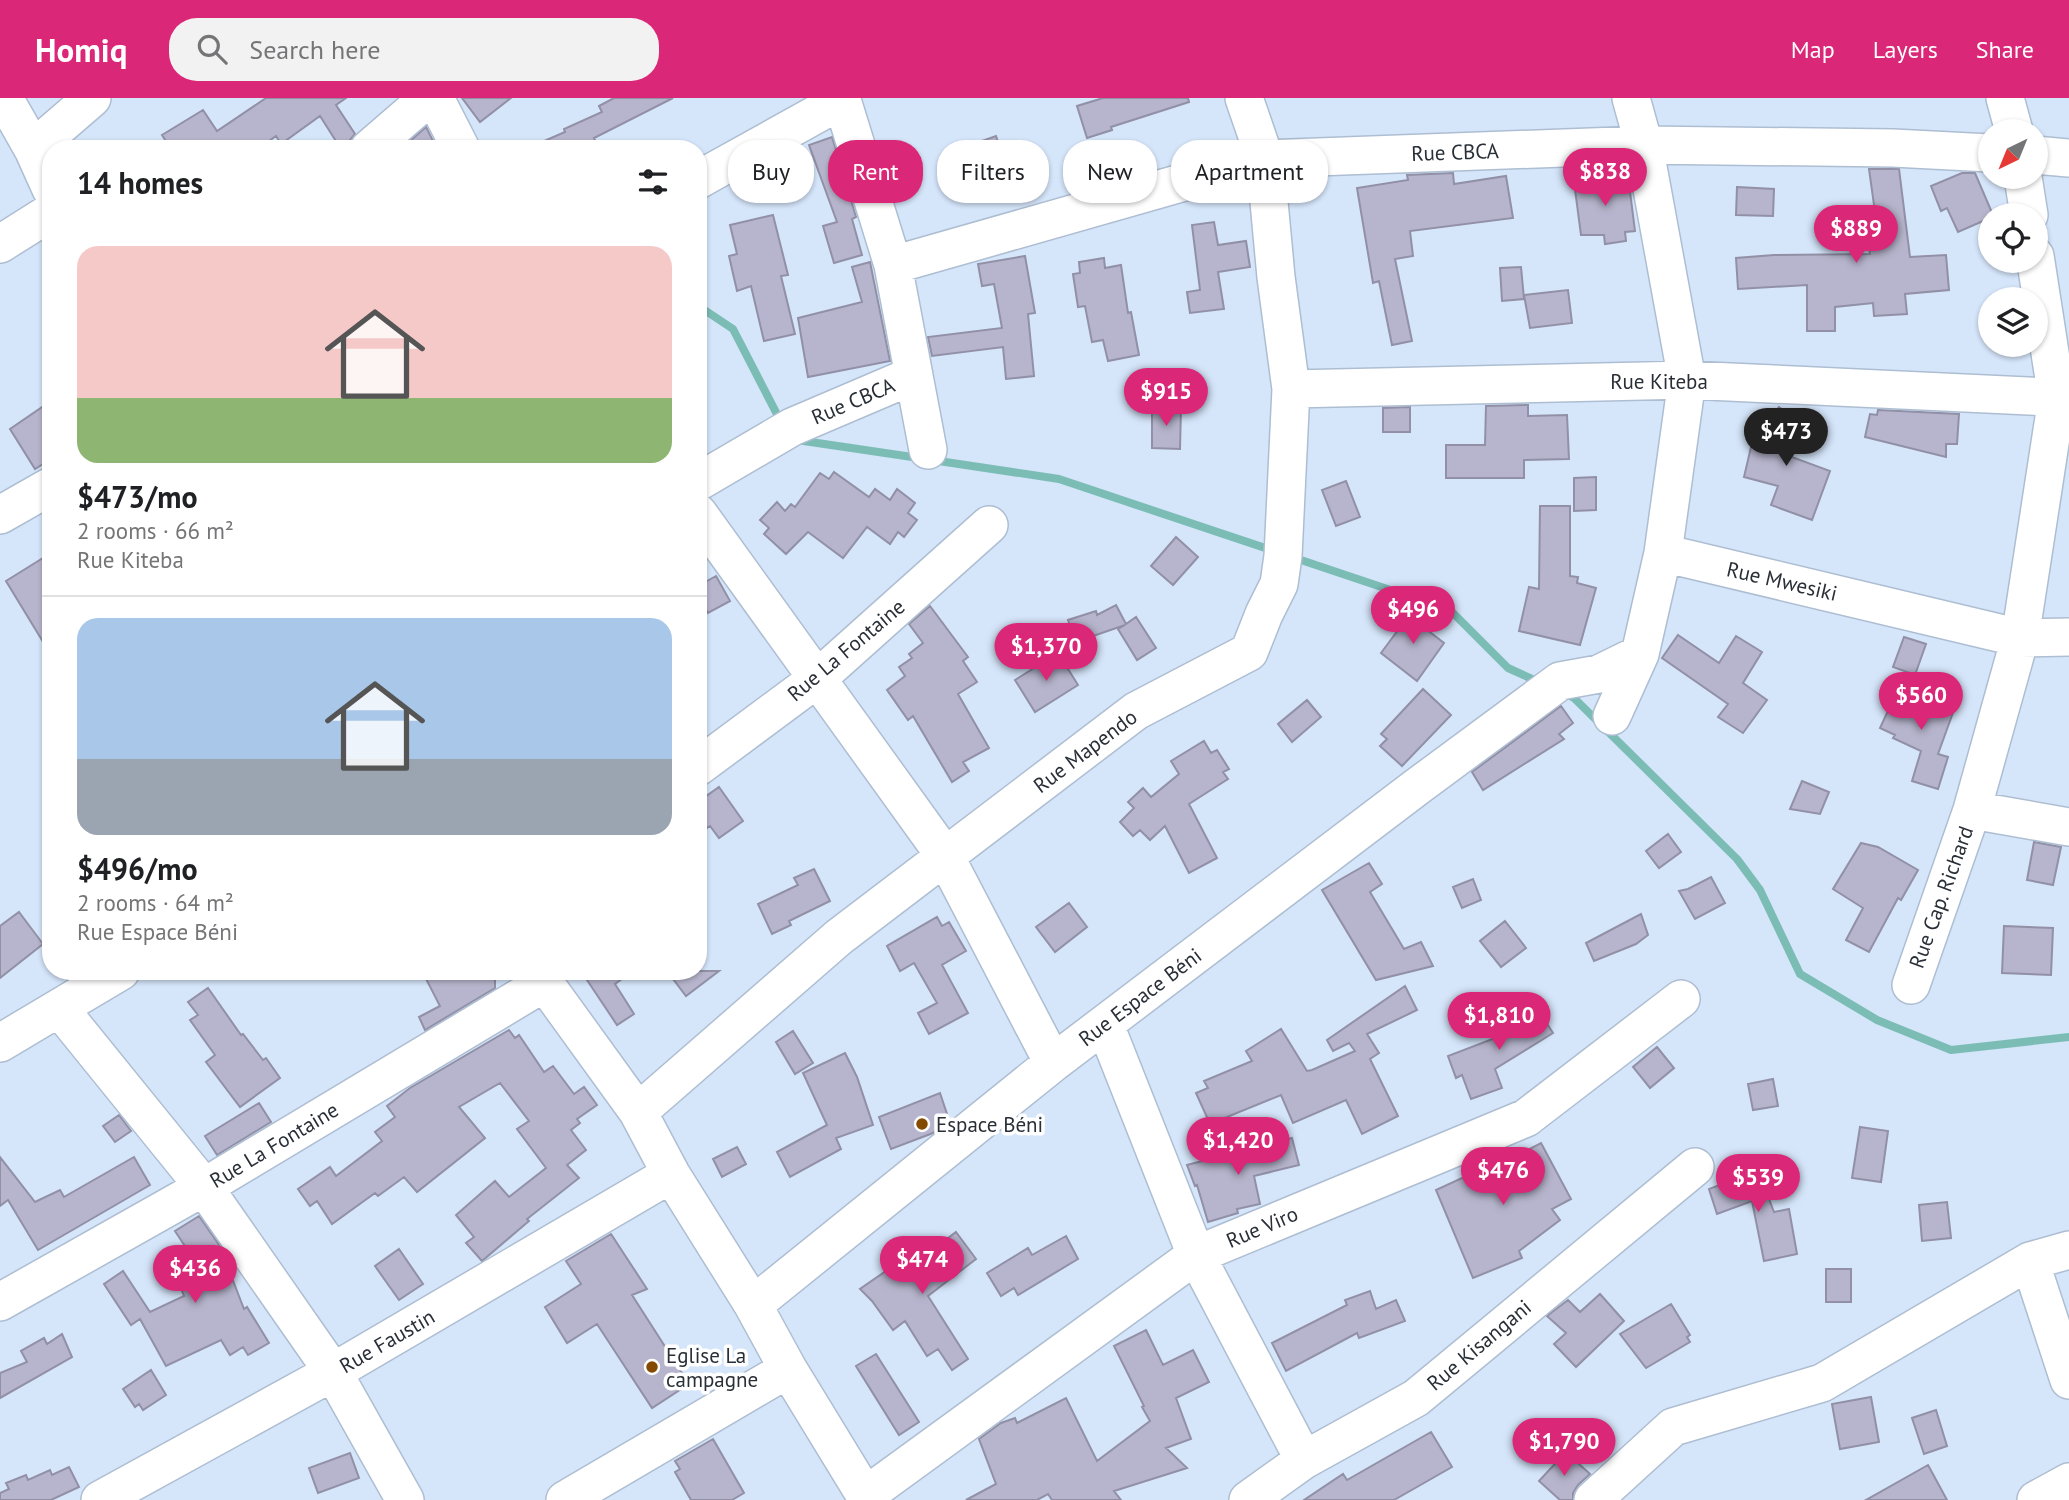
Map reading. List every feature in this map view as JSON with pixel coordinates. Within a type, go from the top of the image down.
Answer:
[{"type":"street","points":[[4,98],[42,170]]},
{"type":"street","points":[[43,140],[92,98]]},
{"type":"street","points":[[379,140],[428,98]]},
{"type":"street","points":[[435,98],[456,140]]},
{"type":"street","name":"Rue Mapendo","points":[[1244,98],[1258,140]]},
{"type":"street","points":[[1612,716],[1640,654],[1663,553],[1687,380],[1644,145],[1631,98]]},
{"type":"street","points":[[2005,98],[2011,119]]},
{"type":"street","points":[[707,175],[842,99],[893,265],[928,450]]},
{"type":"street","points":[[33,149],[42,141]]},
{"type":"street","name":"Rue CBCA","points":[[1328,157],[1644,145],[1893,148],[1978,152]]},
{"type":"street","points":[[2048,156],[2069,158]]},
{"type":"street","name":"Rue CBCA","points":[[893,265],[1171,186]]},
{"type":"street","name":"Rue Mapendo","points":[[639,1112],[839,937],[1136,711],[1249,652],[1281,570],[1292,389],[1276,277],[1269,203]]},
{"type":"street","points":[[0,244],[42,218]]},
{"type":"street","name":"Rue Cap. Richard","points":[[1910,985],[1972,810],[2020,638],[2063,398],[2038,273]]},
{"type":"street","name":"Rue CBCA","points":[[707,477],[781,434],[914,376]]},
{"type":"street","name":"Rue Kiteba","points":[[1292,389],[1687,380],[2063,398]]},
{"type":"street","points":[[0,515],[42,491]]},
{"type":"street","points":[[707,525],[945,856],[1053,1063]]},
{"type":"street","name":"Rue La Fontaine","points":[[707,760],[818,678],[989,526]]},
{"type":"street","name":"Rue Mwesiki","points":[[1663,553],[2020,638],[2069,637]]},
{"type":"street","name":"Rue Espace Béni","points":[[753,1305],[1053,1063],[1418,786],[1548,691],[1599,674],[1640,654]]},
{"type":"street","name":"Rue Cap. Richard","points":[[1972,810],[2069,827]]},
{"type":"street","points":[[0,1043],[106,980]]},
{"type":"street","name":"Rue La Fontaine","points":[[0,1301],[204,1187],[535,980]]},
{"type":"street","points":[[542,980],[639,1112],[671,1174],[753,1305],[788,1369],[867,1498]]},
{"type":"street","name":"Rue Viro","points":[[867,1498],[1196,1255],[1526,1118],[1681,999]]},
{"type":"street","points":[[59,1008],[204,1187],[334,1372],[405,1500]]},
{"type":"street","points":[[1105,1025],[1196,1255],[1304,1460]]},
{"type":"street","name":"Rue Kisangani","points":[[1248,1500],[1304,1460],[1416,1398],[1695,1167]]},
{"type":"street","name":"Rue Faustin","points":[[100,1500],[334,1372],[671,1174]]},
{"type":"street","points":[[1593,1500],[1673,1427],[1822,1383],[2030,1261],[2069,1250]]},
{"type":"street","points":[[2030,1261],[2069,1380]]},
{"type":"street","points":[[565,1500],[788,1369]]},
{"type":"street","points":[[2036,1500],[2069,1482]]},
{"type":"building","points":[[266,98],[346,98],[336,105],[355,134],[350,140],[335,140],[320,116],[287,140],[278,140],[276,136],[270,140],[165,140],[162,135],[203,110],[217,131]]},
{"type":"building","points":[[462,98],[511,98],[480,122]]},
{"type":"building","points":[[614,98],[673,98],[594,138],[595,140],[547,140],[602,112],[599,106]]},
{"type":"building","points":[[1103,98],[1188,98],[1189,102],[1111,127],[1112,130],[1087,138],[1077,106]]},
{"type":"building","points":[[426,127],[432,140],[411,140]]},
{"type":"building","points":[[832,137],[833,140],[828,140],[828,197],[814,159],[814,143]]},
{"type":"building","points":[[1869,169],[1899,169],[1910,257],[1946,255],[1949,290],[1905,294],[1907,314],[1874,316],[1873,303],[1835,307],[1835,331],[1807,331],[1807,285],[1738,289],[1736,258],[1870,254],[1864,213],[1875,212]]},
{"type":"building","points":[[1453,173],[1454,184],[1506,176],[1513,218],[1410,231],[1413,256],[1395,259],[1412,341],[1392,345],[1379,281],[1373,283],[1357,188],[1408,180],[1407,175]]},
{"type":"building","points":[[1962,173],[1975,173],[1978,189],[1982,189],[1988,203],[1978,203],[1978,223],[1958,232],[1947,208],[1941,211],[1931,186]]},
{"type":"building","points":[[1628,176],[1635,231],[1625,232],[1626,241],[1605,244],[1604,235],[1581,235],[1574,182]]},
{"type":"building","points":[[1737,187],[1774,189],[1773,216],[1736,215]]},
{"type":"building","points":[[830,203],[852,203],[856,217],[852,219],[862,255],[834,263],[823,226],[837,222]]},
{"type":"building","points":[[773,215],[788,275],[781,276],[795,334],[764,341],[751,286],[737,291],[729,256],[737,254],[730,225]]},
{"type":"building","points":[[1214,222],[1218,245],[1246,241],[1250,267],[1218,272],[1224,309],[1190,313],[1187,292],[1200,290],[1192,225]]},
{"type":"building","points":[[1025,256],[1035,313],[1028,314],[1034,376],[1006,379],[1003,347],[932,356],[928,337],[1002,328],[994,284],[982,286],[978,264]]},
{"type":"building","points":[[1104,258],[1105,268],[1121,265],[1128,313],[1131,312],[1139,355],[1108,361],[1103,340],[1092,342],[1085,306],[1078,307],[1073,274],[1080,273],[1079,262]]},
{"type":"building","points":[[870,262],[890,361],[808,377],[798,318],[862,302],[852,267]]},
{"type":"building","points":[[1521,267],[1524,299],[1502,301],[1500,268]]},
{"type":"building","points":[[1568,290],[1572,323],[1530,328],[1524,295]]},
{"type":"building","points":[[1528,405],[1528,416],[1567,415],[1569,459],[1524,460],[1524,478],[1446,478],[1446,445],[1485,445],[1486,406]]},
{"type":"building","points":[[42,407],[42,465],[35,469],[10,429]]},
{"type":"building","points":[[1152,407],[1181,408],[1180,449],[1152,448]]},
{"type":"building","points":[[1410,407],[1410,432],[1383,432],[1383,408]]},
{"type":"building","points":[[1779,407],[1802,424],[1781,453],[1830,471],[1812,520],[1771,505],[1778,486],[1744,477],[1752,443]]},
{"type":"building","points":[[1878,410],[1959,414],[1957,444],[1946,444],[1946,457],[1865,437],[1870,414],[1877,415]]},
{"type":"building","points":[[834,472],[869,497],[875,489],[890,500],[897,489],[915,503],[908,513],[917,520],[904,537],[898,532],[890,544],[867,527],[843,558],[808,532],[786,554],[764,534],[769,528],[760,520],[777,502],[785,511],[791,504],[795,507],[820,473],[829,479]]},
{"type":"building","points":[[1596,477],[1596,510],[1574,511],[1574,478]]},
{"type":"building","points":[[1346,481],[1360,517],[1336,526],[1322,490]]},
{"type":"building","points":[[1540,506],[1570,506],[1570,576],[1578,577],[1577,583],[1596,588],[1580,645],[1519,631],[1529,587],[1539,589]]},
{"type":"building","points":[[1176,537],[1198,557],[1173,585],[1151,566]]},
{"type":"building","points":[[42,559],[42,640],[6,581]]},
{"type":"building","points":[[716,576],[730,601],[708,613],[707,611],[707,581]]},
{"type":"building","points":[[1116,605],[1126,624],[1136,617],[1156,648],[1137,660],[1118,629],[1125,625],[1067,645],[1062,634],[1071,629],[1068,620],[1096,611],[1097,615]]},
{"type":"building","points":[[930,606],[968,657],[963,661],[977,682],[958,694],[989,748],[963,762],[969,771],[952,782],[913,716],[908,720],[887,690],[905,676],[899,667],[912,658],[909,654],[923,643],[909,624]]},
{"type":"building","points":[[1413,610],[1431,623],[1426,629],[1444,643],[1417,681],[1381,653]]},
{"type":"building","points":[[1678,635],[1719,663],[1736,636],[1762,652],[1743,683],[1767,700],[1743,733],[1718,717],[1728,704],[1662,658]]},
{"type":"building","points":[[1904,637],[1926,644],[1915,675],[1893,667]]},
{"type":"building","points":[[1058,653],[1078,685],[1035,712],[1015,680]]},
{"type":"building","points":[[1899,687],[1955,707],[1938,754],[1948,757],[1938,789],[1912,781],[1921,751],[1893,738],[1895,735],[1880,728]]},
{"type":"building","points":[[1423,689],[1451,715],[1402,766],[1380,746],[1387,739],[1381,734]]},
{"type":"building","points":[[1307,700],[1321,717],[1292,742],[1278,724]]},
{"type":"building","points":[[1561,706],[1573,723],[1559,734],[1564,739],[1483,790],[1472,772]]},
{"type":"building","points":[[1204,741],[1211,753],[1217,750],[1229,769],[1223,772],[1228,779],[1189,804],[1217,858],[1189,873],[1165,826],[1150,840],[1140,830],[1133,836],[1120,822],[1134,808],[1128,802],[1143,788],[1151,797],[1179,774],[1171,761]]},
{"type":"building","points":[[1802,781],[1829,792],[1820,814],[1790,809]]},
{"type":"building","points":[[719,787],[743,821],[719,838],[710,826],[707,828],[707,796]]},
{"type":"building","points":[[1668,834],[1681,852],[1659,868],[1646,851]]},
{"type":"building","points":[[2034,842],[2061,847],[2053,885],[2027,880]]},
{"type":"building","points":[[1861,843],[1878,847],[1918,870],[1901,900],[1898,898],[1869,952],[1846,940],[1863,908],[1833,889]]},
{"type":"building","points":[[1369,863],[1382,884],[1370,892],[1404,949],[1421,942],[1433,966],[1376,980],[1322,890]]},
{"type":"building","points":[[814,869],[830,901],[789,921],[791,925],[772,934],[758,904],[798,885],[794,878]]},
{"type":"building","points":[[1711,877],[1725,903],[1695,919],[1679,891]]},
{"type":"building","points":[[1473,879],[1481,900],[1462,908],[1453,887]]},
{"type":"building","points":[[1069,903],[1087,927],[1055,952],[1036,927]]},
{"type":"building","points":[[19,912],[42,945],[0,978],[0,926]]},
{"type":"building","points":[[1641,914],[1648,935],[1636,944],[1594,961],[1586,943]]},
{"type":"building","points":[[937,917],[942,926],[949,922],[966,951],[942,965],[968,1013],[929,1034],[918,1013],[937,1003],[914,963],[900,971],[887,946]]},
{"type":"building","points":[[1505,921],[1526,948],[1501,967],[1480,941]]},
{"type":"building","points":[[2004,926],[2053,928],[2051,975],[2002,973]]},
{"type":"building","points":[[707,971],[719,971],[686,996],[674,980],[707,980]]},
{"type":"building","points":[[427,980],[495,980],[495,988],[425,1030],[419,1017],[440,1006]]},
{"type":"building","points":[[587,980],[621,980],[615,984],[634,1014],[617,1025]]},
{"type":"building","points":[[1405,986],[1417,1010],[1367,1034],[1379,1053],[1370,1059],[1398,1116],[1362,1134],[1346,1100],[1293,1123],[1281,1095],[1210,1124],[1196,1093],[1208,1088],[1204,1081],[1252,1061],[1246,1051],[1281,1029],[1307,1071],[1312,1070],[1355,1051],[1349,1043],[1333,1051],[1327,1040]]},
{"type":"building","points":[[208,988],[241,1035],[243,1034],[263,1060],[266,1058],[280,1078],[240,1107],[206,1062],[215,1055],[190,1020],[198,1015],[188,1002]]},
{"type":"building","points":[[1535,1005],[1553,1033],[1495,1069],[1502,1088],[1471,1099],[1462,1075],[1456,1078],[1448,1056],[1503,1035],[1498,1028]]},
{"type":"building","points":[[509,1030],[515,1038],[519,1035],[544,1072],[553,1066],[574,1094],[584,1087],[597,1105],[577,1119],[580,1123],[571,1130],[586,1150],[567,1165],[579,1178],[527,1219],[529,1221],[482,1261],[466,1243],[474,1237],[456,1215],[495,1181],[509,1197],[546,1168],[517,1129],[529,1121],[500,1083],[459,1107],[485,1138],[417,1192],[404,1177],[378,1196],[375,1193],[332,1224],[317,1201],[310,1206],[298,1189],[330,1167],[336,1176],[382,1141],[375,1132],[395,1117],[387,1106],[410,1088]]},
{"type":"building","points":[[793,1031],[813,1063],[795,1074],[776,1042]]},
{"type":"building","points":[[1657,1047],[1674,1068],[1650,1088],[1633,1067]]},
{"type":"building","points":[[845,1053],[857,1077],[873,1125],[836,1138],[841,1149],[790,1177],[777,1152],[827,1125],[803,1073]]},
{"type":"building","points":[[1773,1079],[1778,1106],[1753,1110],[1748,1084]]},
{"type":"building","points":[[940,1093],[949,1120],[933,1133],[891,1149],[879,1117]]},
{"type":"building","points":[[259,1103],[271,1122],[217,1155],[205,1136]]},
{"type":"building","points":[[119,1115],[131,1131],[115,1142],[103,1126]]},
{"type":"building","points":[[1860,1127],[1888,1131],[1881,1182],[1852,1178]]},
{"type":"building","points":[[1292,1138],[1299,1165],[1254,1176],[1260,1204],[1237,1209],[1238,1213],[1208,1222],[1197,1185],[1195,1186],[1187,1165]]},
{"type":"building","points":[[1541,1143],[1571,1199],[1552,1209],[1560,1220],[1519,1251],[1522,1258],[1473,1278],[1436,1190],[1473,1173],[1470,1165],[1504,1150],[1508,1160]]},
{"type":"building","points":[[737,1147],[746,1164],[722,1177],[713,1159]]},
{"type":"building","points":[[0,1157],[35,1202],[60,1190],[64,1197],[134,1157],[150,1185],[38,1250],[8,1200],[0,1206]]},
{"type":"building","points":[[1758,1170],[1774,1212],[1789,1209],[1797,1254],[1764,1261],[1752,1201],[1717,1214],[1709,1189]]},
{"type":"building","points":[[1947,1202],[1951,1238],[1922,1241],[1919,1205]]},
{"type":"building","points":[[199,1216],[228,1258],[225,1260],[244,1309],[247,1307],[269,1343],[248,1355],[243,1347],[230,1355],[221,1340],[166,1366],[140,1319],[131,1325],[104,1284],[123,1271],[150,1312],[184,1296],[178,1281],[202,1272],[175,1231]]},
{"type":"building","points":[[956,1232],[976,1259],[928,1296],[968,1359],[952,1370],[938,1349],[927,1356],[905,1321],[893,1330],[860,1289],[909,1255],[915,1263]]},
{"type":"building","points":[[611,1234],[647,1289],[632,1295],[689,1384],[652,1408],[597,1324],[567,1343],[545,1307],[581,1284],[566,1261]]},
{"type":"building","points":[[1066,1236],[1078,1259],[1018,1295],[1014,1288],[1001,1296],[987,1273],[1028,1248],[1032,1255]]},
{"type":"building","points":[[399,1249],[423,1284],[399,1300],[375,1266]]},
{"type":"building","points":[[1826,1269],[1851,1269],[1851,1302],[1826,1302]]},
{"type":"building","points":[[1370,1291],[1376,1309],[1396,1300],[1405,1321],[1359,1338],[1357,1333],[1286,1371],[1272,1343],[1347,1305],[1345,1300]]},
{"type":"building","points":[[1600,1294],[1624,1321],[1576,1367],[1554,1344],[1566,1333],[1547,1316],[1568,1300],[1580,1312]]},
{"type":"building","points":[[1671,1304],[1690,1335],[1687,1337],[1690,1342],[1646,1368],[1620,1334]]},
{"type":"building","points":[[1146,1330],[1163,1365],[1193,1350],[1209,1382],[1176,1398],[1191,1439],[1166,1448],[1187,1468],[1114,1491],[1121,1500],[1052,1500],[1048,1494],[1037,1500],[966,1500],[996,1484],[979,1439],[1001,1423],[1015,1418],[1017,1423],[1066,1398],[1097,1461],[1150,1421],[1114,1346]]},
{"type":"building","points":[[62,1334],[72,1357],[0,1398],[0,1373],[27,1362],[21,1351],[44,1338],[47,1344]]},
{"type":"building","points":[[876,1354],[919,1422],[899,1435],[856,1366]]},
{"type":"building","points":[[151,1370],[166,1395],[143,1410],[139,1404],[135,1407],[123,1389]]},
{"type":"building","points":[[1871,1397],[1879,1442],[1840,1449],[1832,1404]]},
{"type":"building","points":[[1936,1410],[1947,1446],[1924,1454],[1912,1418]]},
{"type":"building","points":[[1431,1432],[1452,1467],[1394,1500],[1304,1500],[1343,1474],[1347,1480]]},
{"type":"building","points":[[713,1439],[744,1493],[732,1500],[691,1500],[675,1472],[680,1469],[675,1461]]},
{"type":"building","points":[[1566,1452],[1590,1474],[1578,1485],[1573,1493],[1573,1500],[1560,1500],[1539,1481]]},
{"type":"building","points":[[350,1453],[359,1478],[318,1493],[309,1468]]},
{"type":"building","points":[[1928,1465],[1947,1500],[1866,1500]]},
{"type":"building","points":[[69,1467],[79,1487],[51,1500],[0,1500],[0,1493],[9,1489],[6,1483],[26,1475],[28,1480],[50,1470],[52,1475]]},
{"type":"waterway","points":[[707,312],[733,329],[781,422]]},
{"type":"waterway","points":[[797,440],[919,458]]},
{"type":"waterway","points":[[932,460],[1059,479],[1274,551]]},
{"type":"waterway","points":[[1292,557],[1450,610],[1508,668],[1541,683]]},
{"type":"waterway","points":[[1566,694],[1574,698],[1737,859],[1760,890],[1800,974],[1877,1020],[1951,1050],[2069,1037]]},
{"type":"place","name":"Espace Béni","points":[[922,1124]]},
{"type":"place","name":"Eglise La campagne","points":[[652,1367]]}]
